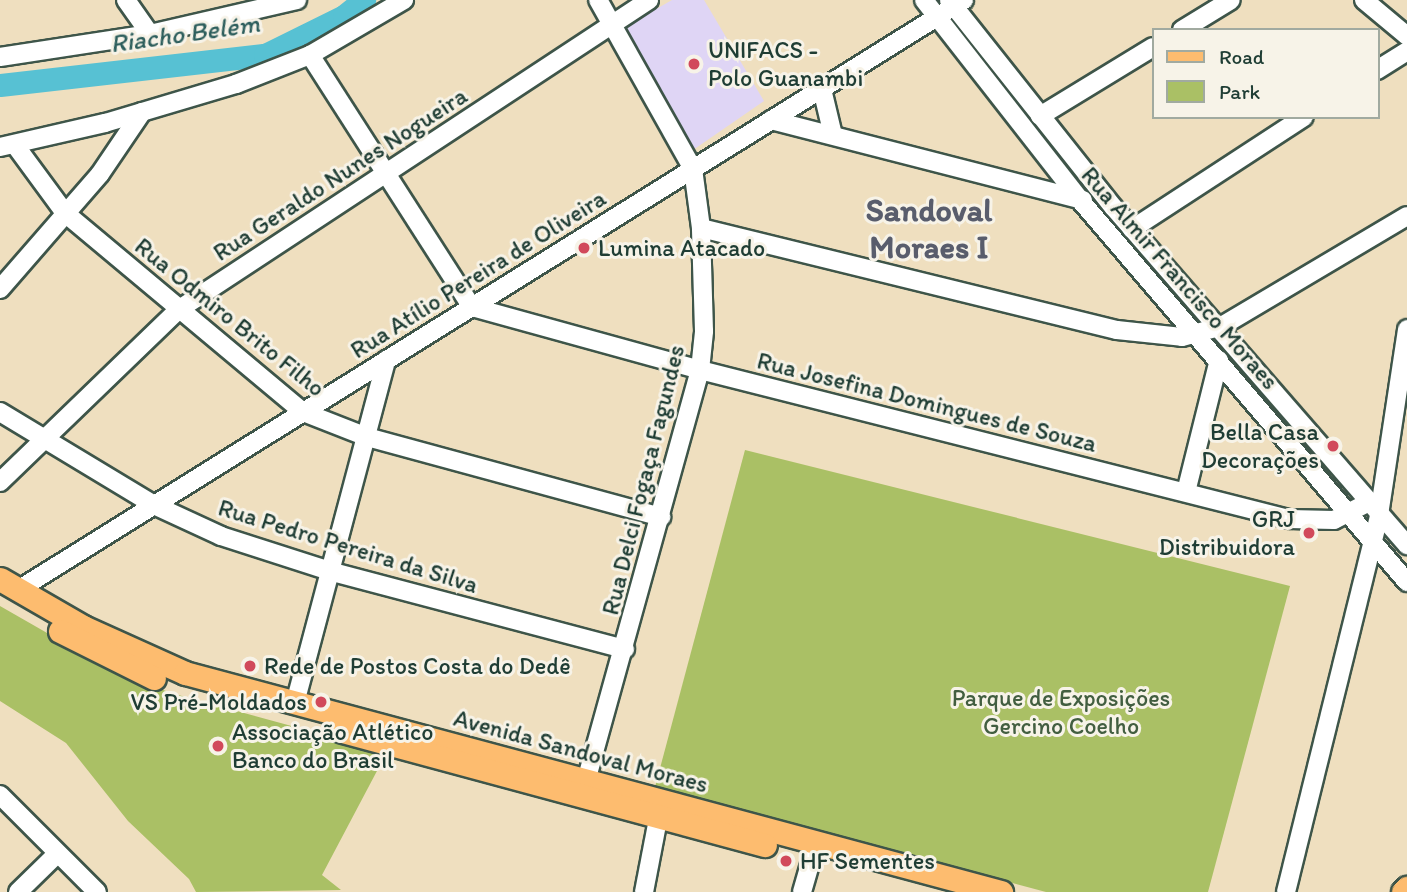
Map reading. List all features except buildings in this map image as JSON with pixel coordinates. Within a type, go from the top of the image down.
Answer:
[{"type":"main road","name":"Avenida Sandoval Moraes","points":[[6,588],[141,656],[185,673],[295,703],[405,739],[863,863],[1001,892]]},
{"type":"main road","name":"Avenida Sandoval Moraes","points":[[6,588],[93,650],[158,680],[586,781],[813,858],[863,863],[942,892]]},
{"type":"main road","points":[[1403,892],[1407,888]]},
{"type":"street","points":[[126,0],[150,34]]},
{"type":"street","points":[[0,57],[150,34],[257,13],[297,0]]},
{"type":"street","points":[[8,146],[142,112],[236,84],[310,55],[404,0]]},
{"type":"street","name":"Rua Delci Fogaça Fagundes","points":[[586,781],[625,649],[700,370],[704,331],[701,228],[693,169],[598,0]]},
{"type":"street","name":"Rua Geraldo Nunes Nogueira","points":[[0,482],[178,310],[386,172],[612,28],[649,0]]},
{"type":"street","name":"Rua Almir Francisco Moraes","points":[[924,0],[1080,200],[1407,582]]},
{"type":"street","points":[[1185,28],[1231,0]]},
{"type":"street","points":[[1364,0],[1407,36]]},
{"type":"street","name":"Rua Almir Francisco Moraes","points":[[956,2],[1040,116],[1114,208],[1407,545]]},
{"type":"street","name":"Rua Atílio Pereira de Oliveira","points":[[6,588],[154,505],[937,17],[956,2]]},
{"type":"street","points":[[1040,116],[1152,48]]},
{"type":"street","points":[[1379,69],[1407,51]]},
{"type":"street","points":[[310,55],[472,307]]},
{"type":"street","points":[[822,89],[833,135]]},
{"type":"street","points":[[0,289],[100,174],[142,112]]},
{"type":"street","points":[[1132,229],[1301,119]]},
{"type":"street","points":[[771,120],[1114,208]]},
{"type":"street","name":"Rua Odmiro Brito Filho","points":[[8,146],[65,213],[303,412],[367,438],[661,517]]},
{"type":"street","points":[[701,228],[1117,330],[1182,337],[1220,327],[1407,216]]},
{"type":"street","name":"Rua Josefina Domingues de Souza","points":[[472,307],[700,370],[1289,519],[1334,520],[1349,512],[1374,508]]},
{"type":"street","points":[[1286,892],[1373,541],[1374,508],[1407,329]]},
{"type":"street","points":[[295,703],[333,572],[386,360]]},
{"type":"street","points":[[1186,492],[1219,360]]},
{"type":"street","name":"Rua Pedro Pereira da Silva","points":[[0,412],[154,505],[221,536],[333,572],[625,649]]},
{"type":"street","points":[[0,796],[97,892]]},
{"type":"street","points":[[644,892],[660,808]]},
{"type":"street","points":[[18,892],[57,854]]},
{"type":"street","points":[[802,892],[813,858]]},
{"type":"shaded area","name":"UNIFACS - Polo Guanambi","points":[[672,0],[704,0],[764,101],[693,150],[625,27]]},
{"type":"green space","name":"Parque de Exposições Gercino Coelho","points":[[745,450],[1290,586],[1208,892],[1046,892],[655,787]]},
{"type":"green space","name":"Associação Atlético Banco do Brasil","points":[[0,606],[110,669],[171,693],[387,752],[322,875],[341,890],[196,892],[189,879],[128,821],[66,743],[0,701]]},
{"type":"waterway","name":"Riacho Belém","points":[[0,85],[265,55],[344,16],[364,0]]},
{"type":"place","name":"UNIFACS - Polo Guanambi","points":[[694,64]]},
{"type":"place","name":"Lumina Atacado","points":[[584,248]]},
{"type":"place","name":"Bella Casa Decorações","points":[[1333,446]]},
{"type":"place","name":"GRJ Distribuidora","points":[[1309,533]]},
{"type":"place","name":"Rede de Postos Costa do Dedê","points":[[250,666]]},
{"type":"place","name":"VS Pré-Moldados","points":[[321,702]]},
{"type":"place","name":"Associação Atlético Banco do Brasil","points":[[218,746]]},
{"type":"place","name":"HF Sementes","points":[[786,861]]},
{"type":"district","name":"Sandoval Moraes I","points":[[929,230]]}]
